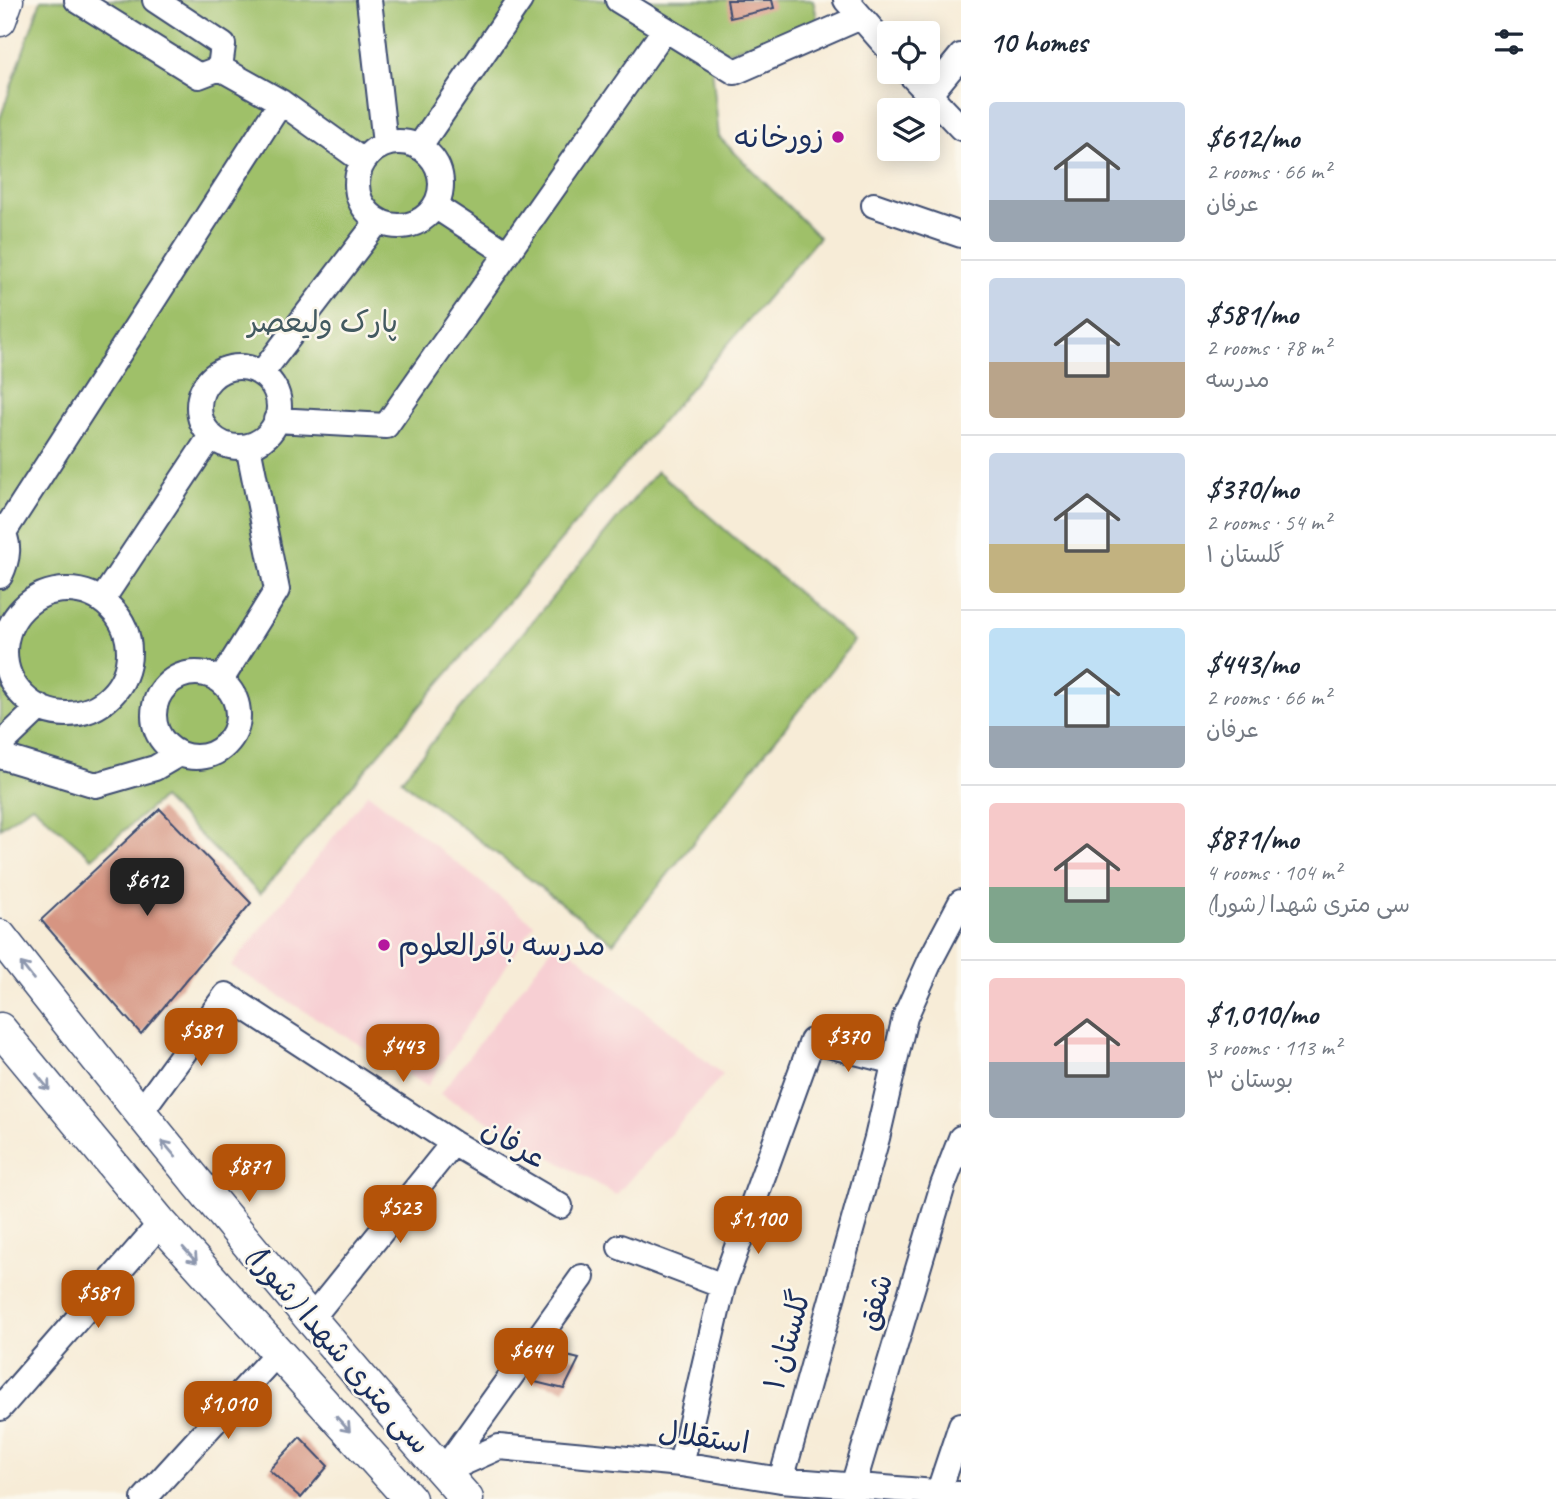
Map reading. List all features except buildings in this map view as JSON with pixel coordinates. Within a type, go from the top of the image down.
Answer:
[{"type":"main road","points":[[0,20],[8,0]]},
{"type":"main road","name":"سی متری شهدا (شورا)","points":[[0,936],[139,1114],[467,1499]]},
{"type":"main road","name":"سی متری شهدا (شورا)","points":[[0,1029],[161,1223],[410,1499]]},
{"type":"street","points":[[77,0],[199,76],[220,68],[281,102],[363,161]]},
{"type":"street","points":[[155,0],[223,45],[220,68]]},
{"type":"street","points":[[369,0],[385,144]]},
{"type":"street","points":[[419,147],[520,0]]},
{"type":"street","points":[[618,0],[735,72],[854,9],[877,35]]},
{"type":"street","points":[[276,420],[386,426],[664,29]]},
{"type":"street","points":[[929,95],[961,55]]},
{"type":"street","points":[[919,84],[961,128]]},
{"type":"street","points":[[0,576],[8,547],[2,529],[281,102]]},
{"type":"street","points":[[397,141],[419,147],[430,155],[438,166],[441,180],[435,206],[427,216],[416,223],[390,226],[367,213],[360,201],[358,174],[363,161],[373,150],[385,144],[397,141]]},
{"type":"street","points":[[874,205],[961,235]]},
{"type":"street","points":[[435,206],[508,253]]},
{"type":"street","points":[[261,374],[378,221]]},
{"type":"street","points":[[236,367],[249,368],[261,374],[271,383],[277,394],[279,407],[270,431],[248,446],[235,447],[211,436],[203,426],[199,400],[212,377],[223,370],[236,367]]},
{"type":"street","points":[[102,600],[211,436]]},
{"type":"street","points":[[221,680],[277,590],[248,446]]},
{"type":"street","points":[[77,591],[102,600],[117,614],[126,633],[130,653],[126,674],[115,691],[99,705],[70,713],[40,708],[23,695],[12,681],[6,663],[5,645],[10,628],[20,612],[33,600],[50,592],[77,591]]},
{"type":"street","points":[[194,672],[221,680],[231,690],[237,702],[239,716],[229,741],[219,751],[193,758],[167,747],[154,722],[154,708],[159,694],[168,683],[180,675],[194,672]]},
{"type":"street","points":[[0,746],[40,708]]},
{"type":"street","points":[[0,755],[96,785],[155,768],[180,754]]},
{"type":"street","name":"گلستان ۱","points":[[767,1485],[877,1138],[905,1017],[961,902]]},
{"type":"street","name":"عرفان","points":[[139,1114],[226,995],[453,1143],[560,1206]]},
{"type":"street","points":[[681,1464],[723,1286],[812,1041],[894,1062]]},
{"type":"street","name":"شفق","points":[[853,1486],[943,1185],[961,1138]]},
{"type":"street","points":[[311,1319],[453,1143]]},
{"type":"street","points":[[0,1408],[161,1223]]},
{"type":"street","points":[[620,1247],[723,1286]]},
{"type":"street","points":[[443,1472],[582,1277]]},
{"type":"street","points":[[144,1499],[278,1352]]},
{"type":"street","points":[[950,1493],[961,1425]]},
{"type":"street","name":"استقلال","points":[[443,1472],[499,1447],[681,1464],[767,1485],[853,1486],[899,1494],[950,1493]]},
{"type":"shaded area","name":"مدرسه باقرالعلوم","points":[[368,793],[534,924],[427,1086],[231,966]]},
{"type":"shaded area","points":[[558,940],[723,1075],[616,1195],[440,1094]]},
{"type":"green space","name":"پارک ولیعصر","points":[[41,0],[813,0],[818,22],[711,57],[719,137],[819,237],[260,894],[162,798],[92,858],[32,805],[0,828],[0,119]]},
{"type":"green space","points":[[657,471],[854,641],[613,943],[401,780]]},
{"type":"place","name":"زورخانه","points":[[838,137]]},
{"type":"place","name":"مدرسه باقرالعلوم","points":[[384,945]]}]
